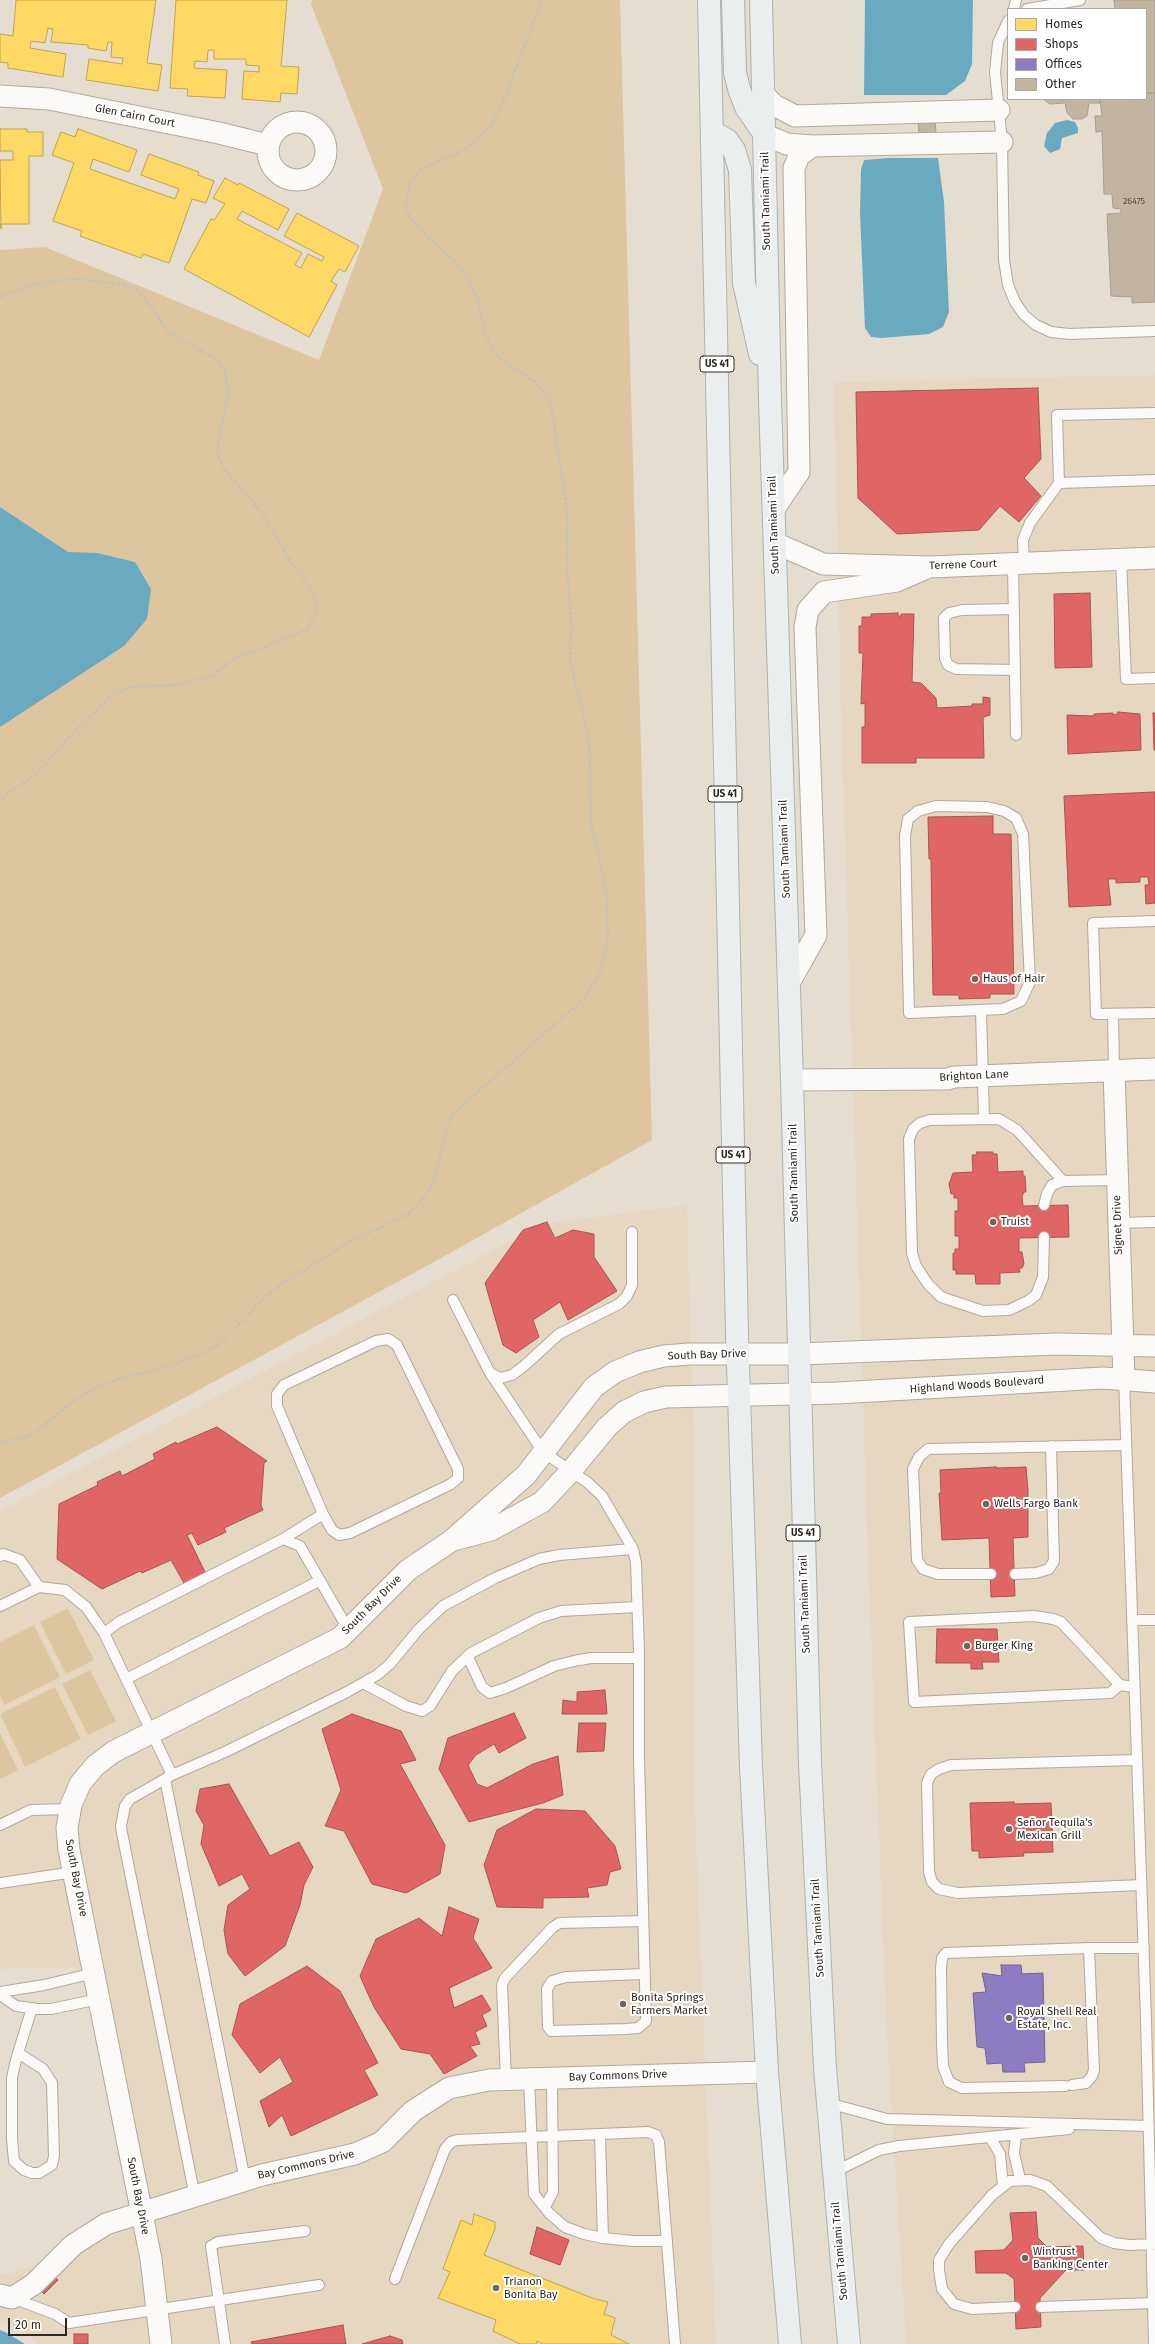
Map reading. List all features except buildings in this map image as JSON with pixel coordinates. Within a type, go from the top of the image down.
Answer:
[{"type":"main road","name":"US 41","points":[[709,0],[738,1354],[752,1773],[767,2072],[790,2344]]},
{"type":"main road","points":[[734,0],[736,72],[739,89],[746,107],[765,135]]},
{"type":"main road","name":"South Tamiami Trail","points":[[761,0],[770,400],[792,1080],[799,1395],[810,1762],[828,2104],[849,2344]]},
{"type":"main road","points":[[712,132],[727,140],[734,150],[740,170],[744,283],[770,400]]},
{"type":"street","points":[[764,95],[774,105],[795,116],[999,110]]},
{"type":"street","name":"Glen Cairn Court","points":[[0,96],[49,99],[219,133],[268,145]]},
{"type":"street","points":[[765,135],[787,144],[812,146],[1002,142]]},
{"type":"street","points":[[774,508],[798,472],[794,168],[799,156],[812,146]]},
{"type":"street","name":"Terrene Court","points":[[775,543],[823,564],[929,567],[1155,558]]},
{"type":"street","points":[[789,984],[816,935],[805,627],[808,610],[824,592],[897,581],[929,567]]},
{"type":"street","name":"Brighton Lane","points":[[792,1080],[948,1079],[982,1075],[1155,1069]]},
{"type":"street","name":"Signet Drive","points":[[1114,1070],[1117,1223],[1124,1379]]},
{"type":"street","points":[[799,1354],[1057,1344],[1122,1344],[1155,1346]]},
{"type":"street","name":"South Bay Drive","points":[[162,2344],[150,2259],[74,1872],[67,1828],[70,1809],[80,1784],[95,1766],[113,1752],[340,1638],[408,1570],[451,1541],[526,1475],[594,1387],[615,1372],[639,1362],[664,1356],[799,1354]]},
{"type":"street","name":"Highland Woods Boulevard","points":[[799,1395],[1104,1378],[1155,1382]]},
{"type":"street","name":"South Bay Drive","points":[[451,1541],[491,1530],[519,1517],[542,1502],[570,1472],[607,1427],[624,1412],[644,1402],[666,1397],[799,1395]]},
{"type":"street","name":"Bay Commons Drive","points":[[6,2296],[34,2284],[73,2245],[106,2224],[245,2180],[355,2154],[382,2142],[413,2111],[449,2088],[489,2080],[767,2072]]},
{"type":"lane","points":[[1033,8],[1080,0]]},
{"type":"lane","points":[[1007,23],[998,42],[996,56],[1002,142],[1004,260],[1008,285],[1015,302],[1024,315],[1036,325],[1051,332],[1069,334],[1155,331]]},
{"type":"lane","points":[[1016,735],[1014,610],[1018,563],[1023,540],[1030,523],[1059,483],[1058,415],[1155,413]]},
{"type":"lane","points":[[1059,483],[1155,480]]},
{"type":"lane","points":[[1121,560],[1126,679],[1155,678]]},
{"type":"lane","points":[[1014,610],[962,610],[949,613],[944,618],[944,638],[945,658],[948,665],[956,669],[1015,670]]},
{"type":"lane","points":[[936,806],[958,806],[998,810],[1016,818],[1023,834],[1030,982],[1021,1001],[1003,1008],[981,1011],[909,1013],[905,836],[908,819],[918,811],[936,806]]},
{"type":"lane","points":[[1155,922],[1094,923],[1096,1014],[1155,1013]]},
{"type":"lane","points":[[981,1011],[984,1119]]},
{"type":"lane","points":[[1113,1014],[1114,1070]]},
{"type":"lane","points":[[1044,1237],[1043,1277],[1036,1295],[1028,1301],[1009,1310],[982,1311],[941,1297],[916,1266],[912,1253],[909,1139],[913,1129],[920,1123],[930,1120],[999,1119],[1017,1130],[1064,1181]]},
{"type":"lane","points":[[1044,1205],[1052,1184],[1064,1181],[1117,1180]]},
{"type":"lane","points":[[1117,1223],[1155,1222]]},
{"type":"lane","points":[[490,1373],[500,1378],[512,1375],[559,1334],[619,1304],[627,1296],[632,1285],[632,1232]]},
{"type":"lane","points":[[453,1300],[490,1373],[543,1452],[570,1472],[587,1482],[602,1496],[633,1549],[636,1563],[639,1658],[639,1760],[643,1921],[644,1974],[644,2024],[638,2028],[626,2029],[551,2031],[548,2028],[547,1988],[552,1981],[566,1977],[644,1974]]},
{"type":"lane","points":[[388,1339],[397,1345],[458,1469],[458,1478],[451,1484],[350,1533],[339,1535],[332,1530],[323,1514],[277,1406],[277,1394],[284,1385],[376,1341],[388,1339]]},
{"type":"lane","points":[[1124,1379],[1141,1885],[1150,2020],[1149,2126],[1153,2244],[1154,2344]]},
{"type":"lane","points":[[991,1574],[938,1574],[923,1569],[917,1560],[913,1469],[919,1457],[928,1449],[1126,1445]]},
{"type":"lane","points":[[1015,1574],[1036,1573],[1049,1569],[1054,1561],[1051,1446]]},
{"type":"lane","points":[[104,1633],[119,1622],[283,1539],[323,1514]]},
{"type":"lane","points":[[283,1539],[300,1546],[348,1629]]},
{"type":"lane","points":[[195,2197],[120,1826],[125,1806],[130,1799],[169,1777],[225,1752],[363,1683],[390,1664],[418,1630],[443,1606],[495,1578],[539,1559],[559,1555],[633,1549]]},
{"type":"lane","points":[[0,1556],[3,1554],[20,1560],[39,1587]]},
{"type":"lane","points":[[126,1680],[319,1581]]},
{"type":"lane","points":[[0,1606],[39,1587],[65,1590],[86,1606],[104,1633],[152,1732],[169,1777],[245,2180]]},
{"type":"lane","points":[[363,1683],[406,1706],[422,1711],[430,1706],[452,1671],[468,1657],[491,1641],[538,1618],[560,1611],[637,1607]]},
{"type":"lane","points":[[1120,1685],[1110,1693],[914,1702],[909,1622],[1034,1616],[1053,1619],[1061,1622],[1120,1685],[1134,1687]]},
{"type":"lane","points":[[1132,1620],[1155,1620]]},
{"type":"lane","points":[[468,1657],[482,1687],[490,1693],[506,1688],[554,1666],[574,1661],[592,1658],[639,1658]]},
{"type":"lane","points":[[1136,1760],[951,1765],[939,1769],[931,1774],[927,1783],[929,1872],[932,1882],[939,1889],[958,1893],[1141,1885]]},
{"type":"lane","points":[[0,1825],[31,1810],[70,1809]]},
{"type":"lane","points":[[0,1883],[74,1872]]},
{"type":"lane","points":[[506,2080],[502,1985],[505,1978],[552,1928],[560,1923],[643,1921]]},
{"type":"lane","points":[[1089,1948],[1094,2070],[1092,2076],[1086,2083],[1068,2085],[962,2088],[953,2086],[949,2082],[944,2075],[943,2066],[942,1958],[946,1953],[1089,1948],[1144,1948]]},
{"type":"lane","points":[[0,1992],[44,1986],[94,1972]]},
{"type":"lane","points":[[0,1995],[16,2006],[51,2009],[99,1999]]},
{"type":"lane","points":[[18,2053],[43,2069],[52,2083],[54,2156],[52,2165],[39,2173],[32,2173],[24,2170],[14,2161],[12,2089],[18,2053],[32,2008]]},
{"type":"lane","points":[[545,2207],[553,2192],[554,2137],[552,2078]]},
{"type":"lane","points":[[530,2079],[534,2194],[545,2207],[557,2221],[565,2227],[584,2234],[603,2238],[667,2240]]},
{"type":"lane","points":[[828,2104],[887,2119],[1101,2126],[1149,2126]]},
{"type":"lane","points":[[833,2173],[886,2149],[921,2143],[1016,2136],[1101,2126]]},
{"type":"lane","points":[[395,2279],[445,2149],[451,2142],[457,2140],[600,2136],[648,2132],[656,2135],[659,2142],[675,2344]]},
{"type":"lane","points":[[600,2136],[603,2238]]},
{"type":"lane","points":[[1016,2136],[1014,2153],[1020,2179]]},
{"type":"lane","points":[[990,2137],[1000,2154],[1003,2186]]},
{"type":"lane","points":[[1015,2308],[962,2307],[948,2298],[939,2281],[939,2260],[943,2253],[992,2195],[1003,2186],[1020,2179],[1030,2180],[1047,2186],[1101,2238],[1114,2243],[1153,2244]]},
{"type":"lane","points":[[225,2344],[211,2246],[218,2242],[305,2231]]},
{"type":"lane","points":[[6,2296],[55,2314],[69,2323],[319,2285]]},
{"type":"lane","points":[[1041,2307],[1154,2303]]},
{"type":"path","points":[[0,1442],[21,1438],[32,1434],[73,1401],[99,1386],[118,1379],[177,1364],[212,1348],[227,1337],[259,1303],[281,1284],[346,1244],[408,1214],[422,1200],[429,1190],[436,1174],[445,1132],[454,1113],[585,998],[601,970],[608,940],[607,894],[591,824],[589,740],[570,661],[571,620],[567,567],[567,510],[552,410],[548,398],[537,383],[510,367],[493,351],[485,332],[477,298],[469,279],[457,263],[437,246],[411,219],[407,211],[406,202],[410,183],[420,170],[466,149],[489,128],[501,107],[542,0]]},
{"type":"path","points":[[0,296],[30,286],[52,281],[78,279],[126,285],[136,290],[146,300],[168,333],[218,360],[225,370],[228,393],[218,444],[218,455],[222,466],[265,517],[286,554],[312,591],[316,600],[316,610],[308,629],[234,659],[210,676],[174,685],[131,687],[114,694],[67,739],[42,769],[0,800]]},
{"type":"shaded area","points":[[312,0],[620,0],[652,1140],[423,1268],[0,1498],[0,250],[45,247],[319,360],[383,189],[311,4]]},
{"type":"shaded area","points":[[1155,375],[1155,2344],[906,2344],[887,2038],[869,1587],[841,715],[834,382]]},
{"type":"shaded area","points":[[687,1205],[693,1416],[695,1809],[716,2344],[37,2344],[31,2336],[9,2323],[0,2320],[0,2273],[7,2275],[144,2224],[92,1968],[0,1969],[0,1511],[543,1224]]},
{"type":"shaded area","points":[[68,1608],[94,1660],[66,1674],[40,1622]]},
{"type":"shaded area","points":[[34,1625],[60,1677],[4,1705],[0,1696],[0,1642]]},
{"type":"shaded area","points":[[90,1670],[116,1721],[88,1735],[62,1684]]},
{"type":"shaded area","points":[[55,1687],[81,1739],[25,1767],[0,1714]]},
{"type":"shaded area","points":[[0,1733],[18,1770],[0,1779]]},
{"type":"water","points":[[865,0],[973,0],[972,64],[965,81],[946,95],[864,95]]},
{"type":"water","points":[[1067,120],[1075,122],[1078,128],[1078,133],[1062,138],[1060,149],[1050,153],[1044,146],[1047,133],[1055,123]]},
{"type":"water","points":[[889,158],[938,158],[944,202],[949,312],[943,327],[929,334],[881,338],[871,337],[865,328],[860,213],[861,170],[864,160]]},
{"type":"water","points":[[0,507],[68,552],[97,553],[135,562],[151,589],[147,619],[124,646],[0,727]]},
{"type":"water","points":[[0,2330],[5,2332],[25,2344],[0,2344]]},
{"type":"place","name":"Haus of Hair","points":[[975,979]]},
{"type":"place","name":"Truist","points":[[993,1222]]},
{"type":"place","name":"Wells Fargo Bank","points":[[986,1504]]},
{"type":"place","name":"Burger King","points":[[967,1646]]},
{"type":"place","name":"Señor Tequila’s Mexican Grill","points":[[1009,1829]]},
{"type":"place","name":"Bonita Springs Farmers Market","points":[[623,2004]]},
{"type":"place","name":"Royal Shell Real Estate, Inc.","points":[[1009,2018]]},
{"type":"place","name":"Wintrust Banking Center","points":[[1025,2258]]},
{"type":"place","name":"Trianon Bonita Bay","points":[[496,2288]]}]
